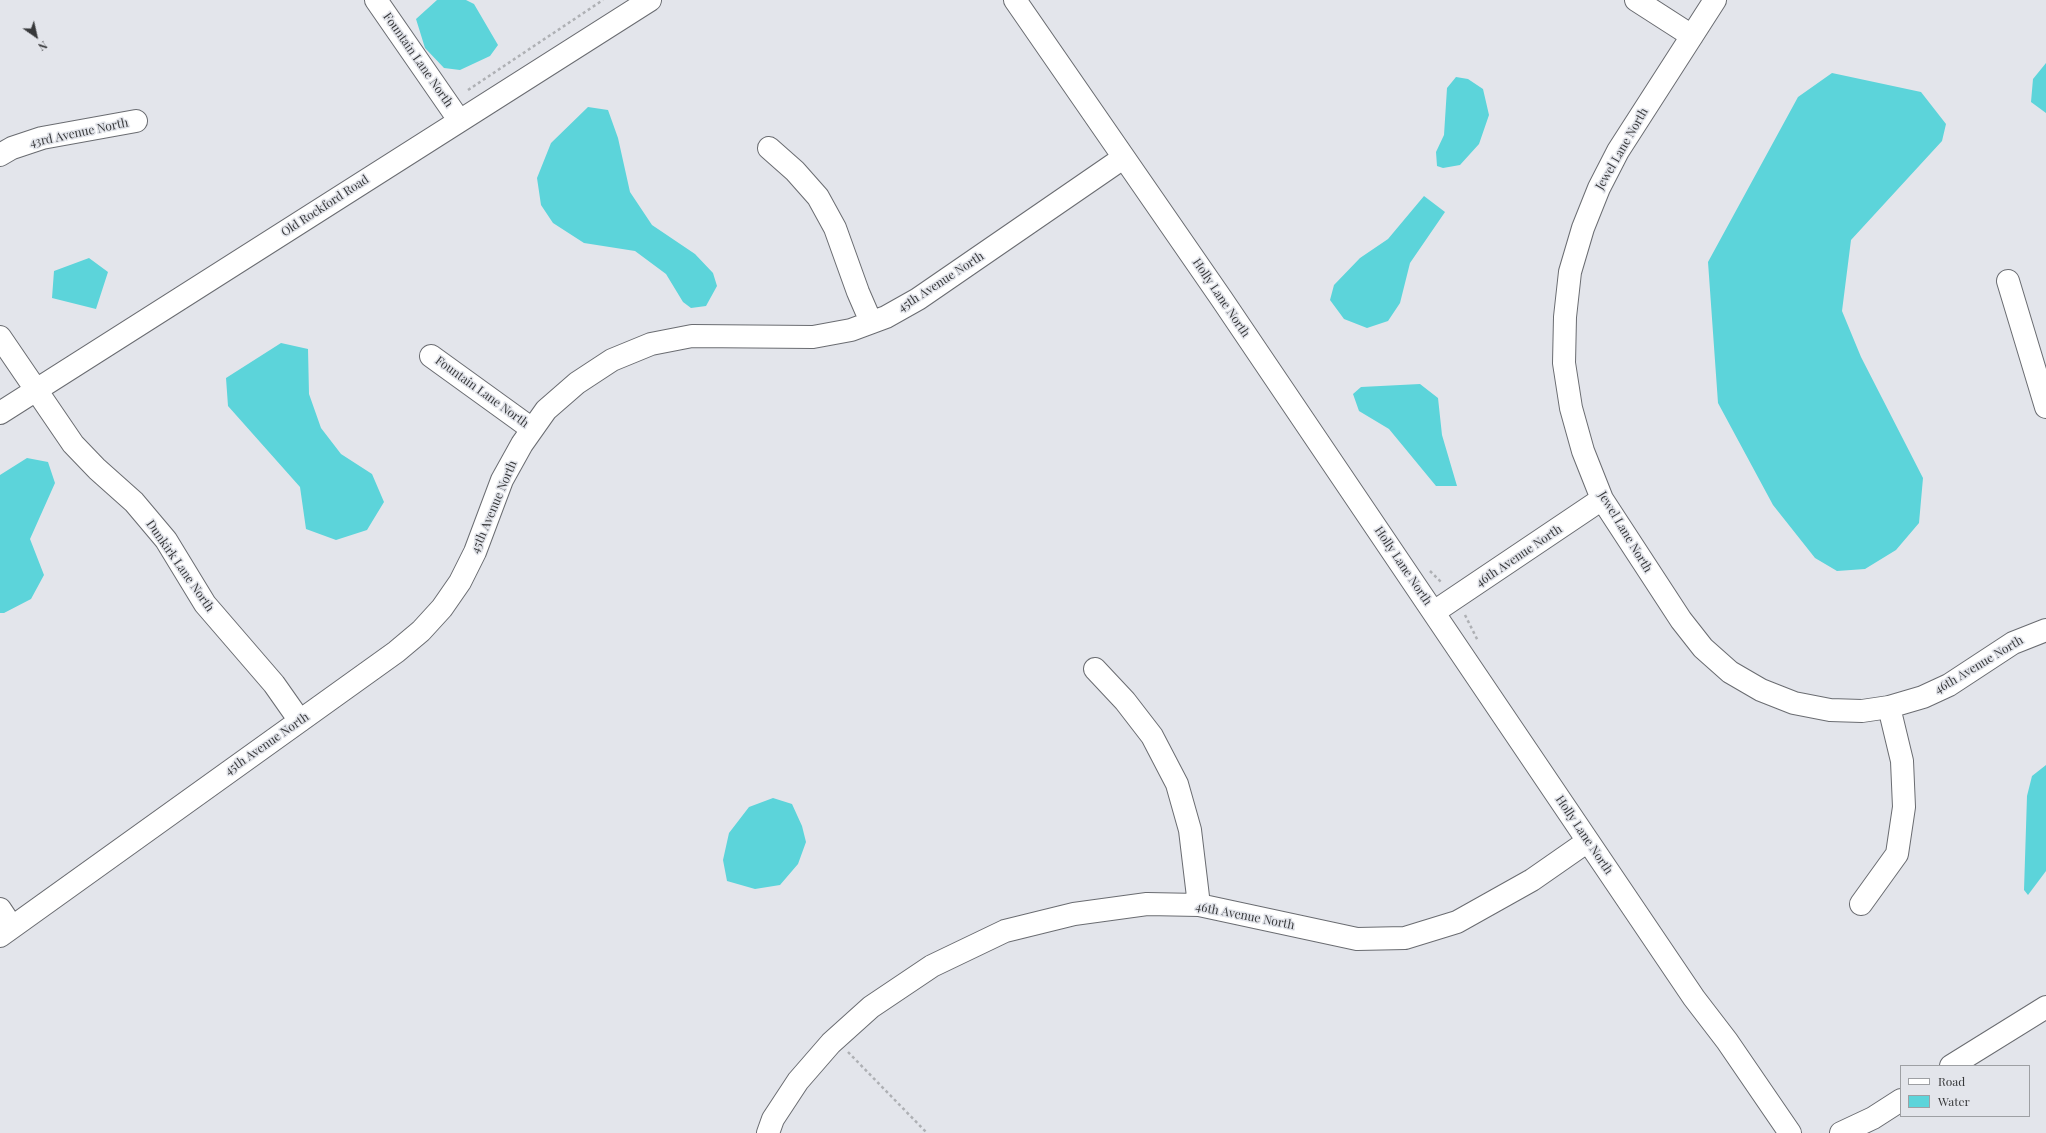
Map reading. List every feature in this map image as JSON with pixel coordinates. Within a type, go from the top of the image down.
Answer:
[{"type":"street","name":"Fountain Lane North","points":[[376,0],[459,120]]},
{"type":"street","name":"Old Rockford Road","points":[[0,413],[650,0]]},
{"type":"street","name":"Holly Lane North","points":[[1015,0],[1221,298],[1694,998],[1727,1041],[1790,1133]]},
{"type":"street","points":[[1636,0],[1692,36]]},
{"type":"street","name":"Jewel Lane North","points":[[1715,0],[1618,152],[1599,188],[1583,228],[1570,272],[1565,317],[1564,362],[1573,415],[1583,450],[1602,498],[1681,620],[1704,648],[1730,672],[1761,690],[1794,703],[1830,710],[1862,711],[1889,707]]},
{"type":"street","name":"43rd Avenue North","points":[[0,155],[12,148],[42,138],[136,121]]},
{"type":"street","points":[[769,148],[795,170],[818,197],[835,228],[858,292],[872,322]]},
{"type":"street","name":"45th Avenue North","points":[[6,931],[396,652],[421,632],[442,608],[460,582],[475,552],[502,480],[522,444],[546,410],[577,383],[612,360],[651,344],[692,336],[813,337],[851,330],[886,317],[918,299],[1123,158]]},
{"type":"street","points":[[2008,281],[2046,407]]},
{"type":"street","name":"Dunkirk Lane North","points":[[0,337],[73,444],[97,469],[134,502],[166,540],[205,604],[274,684],[300,721]]},
{"type":"street","name":"Fountain Lane North","points":[[431,356],[532,429]]},
{"type":"street","name":"46th Avenue North","points":[[1434,612],[1602,498]]},
{"type":"street","name":"46th Avenue North","points":[[1889,707],[1923,697],[1949,685],[2013,643],[2046,630]]},
{"type":"street","points":[[1095,669],[1125,701],[1152,736],[1177,784],[1190,830],[1199,905]]},
{"type":"street","points":[[1861,904],[1897,854],[1904,807],[1902,761],[1889,707]]},
{"type":"street","name":"46th Avenue North","points":[[768,1133],[773,1119],[798,1081],[836,1039],[871,1007],[932,966],[1005,931],[1074,914],[1147,904],[1199,905],[1357,939],[1405,938],[1457,922],[1532,880],[1588,841]]},
{"type":"street","points":[[0,909],[6,931]]},
{"type":"street","points":[[1953,1065],[2046,1007]]},
{"type":"street","points":[[1841,1133],[1873,1118],[1900,1101]]},
{"type":"path","points":[[836,1039],[927,1133]]},
{"type":"water","points":[[437,0],[466,0],[474,4],[498,45],[490,56],[460,70],[444,68],[425,48],[416,19]]},
{"type":"water","points":[[2046,63],[2046,113],[2031,102],[2033,79]]},
{"type":"water","points":[[1832,73],[1921,92],[1946,124],[1942,141],[1851,240],[1842,311],[1861,357],[1923,478],[1919,523],[1896,550],[1865,569],[1837,571],[1815,558],[1773,505],[1718,403],[1708,262],[1798,97]]},
{"type":"water","points":[[1456,77],[1468,79],[1483,89],[1489,115],[1479,144],[1460,165],[1443,168],[1437,166],[1436,152],[1444,135],[1447,88]]},
{"type":"water","points":[[588,107],[608,110],[618,138],[630,192],[652,225],[695,254],[713,273],[717,286],[706,306],[691,308],[683,302],[666,274],[635,251],[584,243],[553,223],[541,205],[537,178],[551,143]]},
{"type":"water","points":[[1424,196],[1445,212],[1410,263],[1400,303],[1388,321],[1367,328],[1344,319],[1330,300],[1334,285],[1360,258],[1388,239]]},
{"type":"water","points":[[89,258],[108,272],[96,309],[52,298],[54,271]]},
{"type":"water","points":[[281,343],[308,349],[309,394],[321,428],[341,454],[372,474],[384,502],[367,530],[336,540],[306,529],[300,487],[228,406],[226,378]]},
{"type":"water","points":[[1420,384],[1438,398],[1442,435],[1457,486],[1436,486],[1389,429],[1359,411],[1353,394],[1361,387]]},
{"type":"water","points":[[27,458],[48,462],[55,483],[30,539],[44,575],[31,599],[4,613],[0,613],[0,475]]},
{"type":"water","points":[[2046,765],[2046,871],[2028,895],[2024,890],[2027,796],[2032,776]]},
{"type":"water","points":[[773,798],[792,804],[802,826],[806,842],[798,864],[780,885],[755,889],[727,881],[723,860],[729,833],[749,807]]}]
